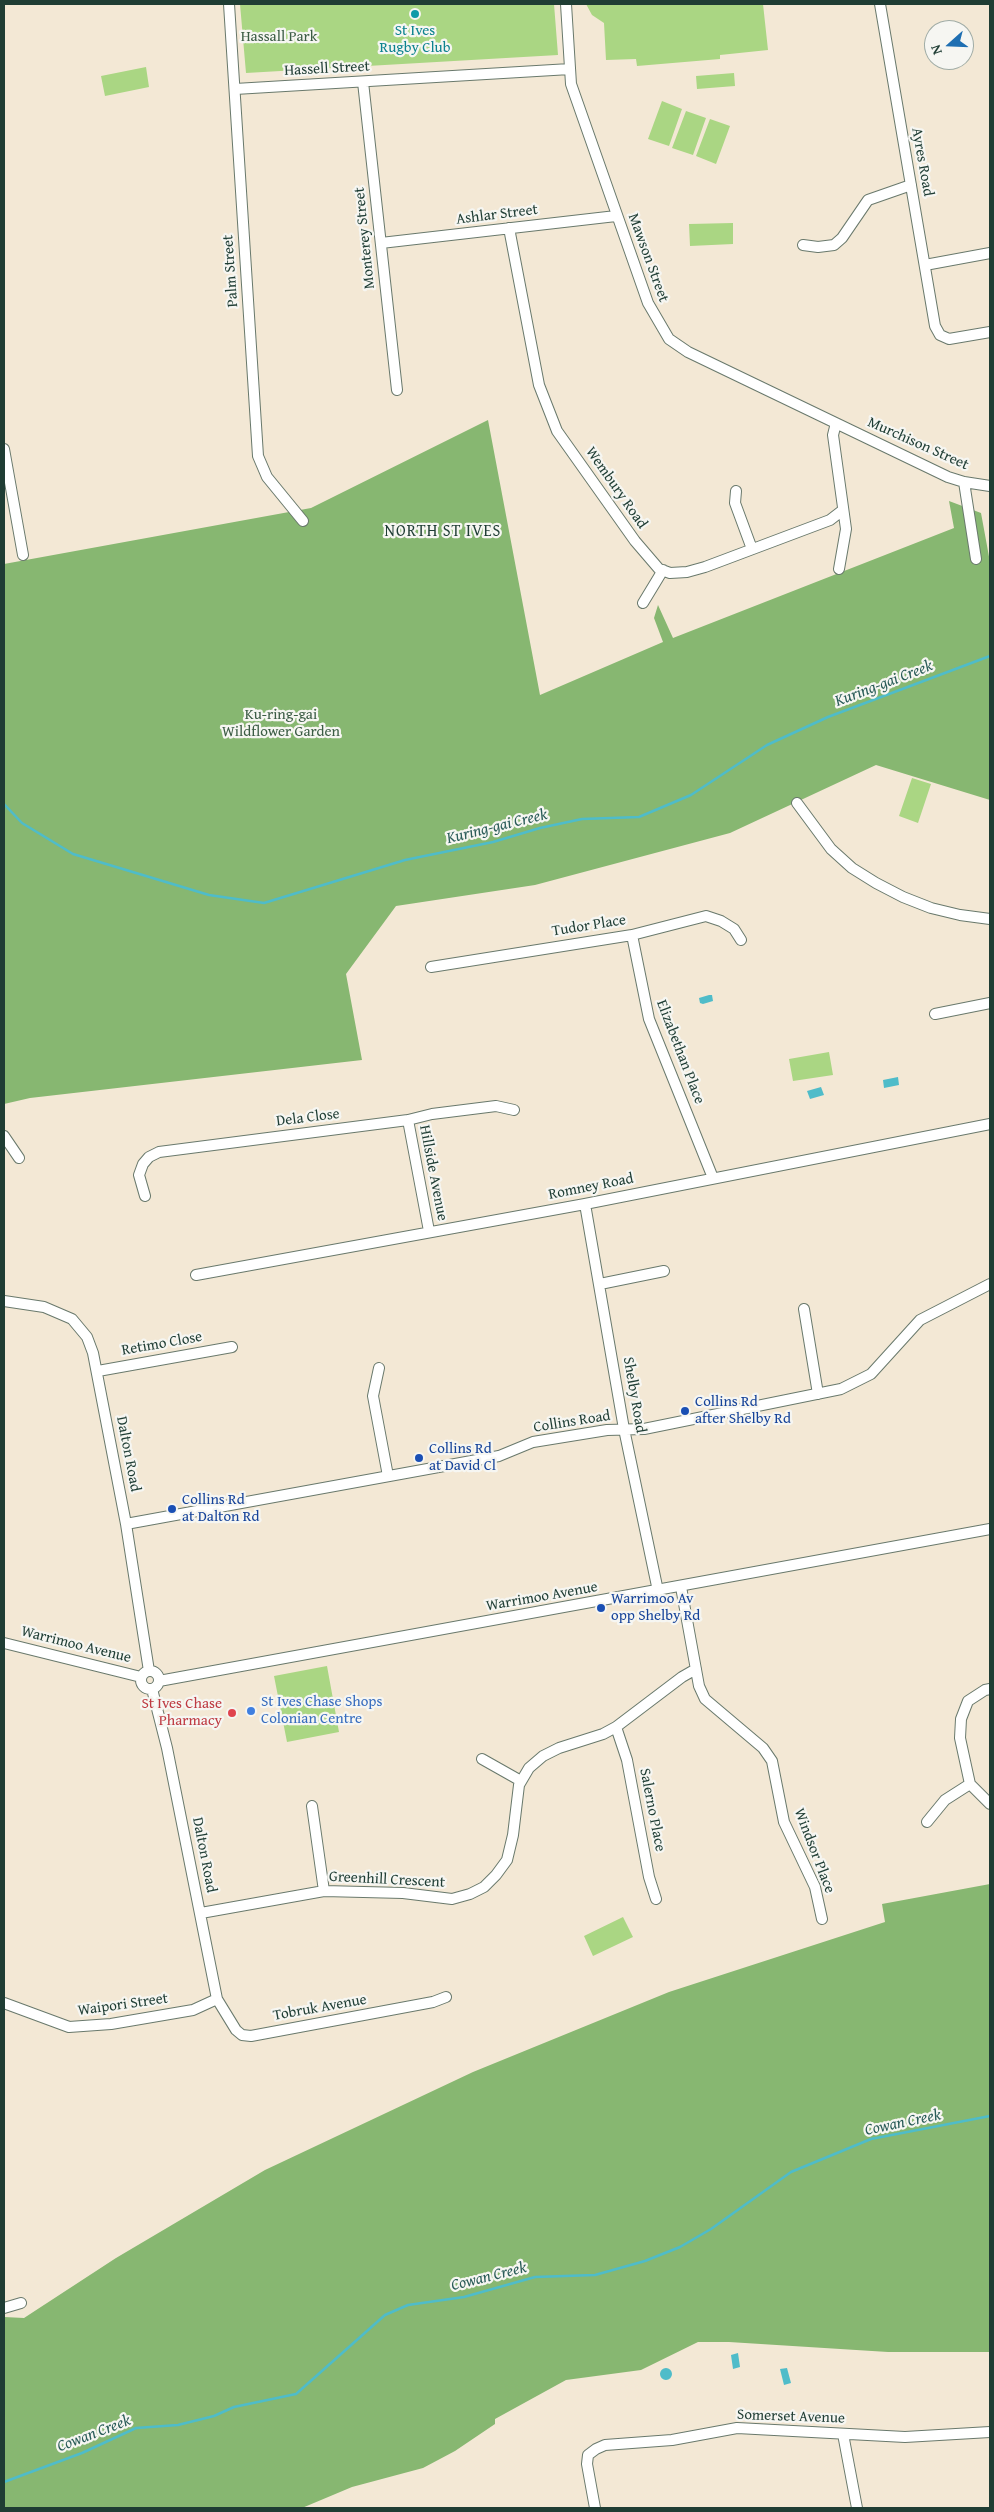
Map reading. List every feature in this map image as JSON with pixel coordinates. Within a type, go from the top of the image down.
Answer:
[{"type":"street","name":"Palm Street","points":[[229,4],[258,456],[267,477],[303,521]]},
{"type":"street","name":"Mawson Street","points":[[566,4],[570,84],[648,303],[669,339],[688,352],[836,423]]},
{"type":"street","name":"Ayres Road","points":[[880,4],[935,326],[940,335],[948,339],[990,332]]},
{"type":"street","name":"Hassell Street","points":[[235,89],[570,69]]},
{"type":"street","name":"Monterey Street","points":[[363,82],[397,390]]},
{"type":"street","points":[[803,245],[818,248],[834,244],[842,238],[868,200],[911,185]]},
{"type":"street","name":"Ashlar Street","points":[[381,243],[616,216]]},
{"type":"street","name":"Wembury Road","points":[[509,228],[539,385],[557,432],[649,560],[663,570]]},
{"type":"street","points":[[925,264],[990,253]]},
{"type":"street","points":[[836,423],[834,435],[843,493],[846,529],[839,569]]},
{"type":"street","name":"Murchison Street","points":[[836,423],[964,482],[990,486]]},
{"type":"street","points":[[4,449],[23,555]]},
{"type":"street","points":[[964,482],[976,559]]},
{"type":"street","points":[[736,491],[735,503],[752,549]]},
{"type":"street","points":[[643,603],[663,570],[687,572],[830,520],[843,510]]},
{"type":"street","points":[[797,803],[831,848],[852,868],[876,883],[903,897],[931,908],[960,915],[990,919]]},
{"type":"street","name":"Tudor Place","points":[[431,967],[632,935],[706,916],[721,921],[734,929],[742,940]]},
{"type":"street","name":"Elizabethan Place","points":[[632,935],[649,1019],[713,1178]]},
{"type":"street","points":[[935,1014],[990,1003]]},
{"type":"street","name":"Dela Close","points":[[145,1196],[140,1175],[143,1164],[149,1157],[159,1152],[408,1120],[432,1114],[496,1106],[514,1110]]},
{"type":"street","name":"Hillside Avenue","points":[[408,1120],[429,1231]]},
{"type":"street","name":"Romney Road","points":[[196,1275],[584,1204],[990,1124]]},
{"type":"street","points":[[4,1136],[19,1158]]},
{"type":"street","name":"Shelby Road","points":[[584,1204],[600,1284],[624,1429],[658,1590]]},
{"type":"street","points":[[600,1284],[664,1271]]},
{"type":"street","name":"Collins Road","points":[[126,1524],[499,1456],[533,1442],[607,1430],[644,1429],[841,1389],[871,1374],[920,1320],[990,1284]]},
{"type":"street","name":"Dalton Road","points":[[4,1302],[44,1307],[72,1319],[87,1337],[98,1371],[126,1524],[145,1674]]},
{"type":"street","points":[[804,1309],[818,1394]]},
{"type":"street","name":"Retimo Close","points":[[98,1371],[232,1347]]},
{"type":"street","points":[[379,1368],[373,1396],[388,1476]]},
{"type":"street","name":"Warrimoo Avenue","points":[[156,1685],[990,1529]]},
{"type":"street","name":"Windsor Place","points":[[681,1587],[699,1686],[705,1699],[763,1748],[772,1761],[784,1822],[815,1887],[822,1919]]},
{"type":"street","name":"Warrimoo Avenue","points":[[4,1643],[145,1674]]},
{"type":"street","name":"Greenhill Crescent","points":[[201,1913],[324,1891],[403,1893],[452,1899],[470,1894],[484,1887],[507,1860],[521,1781],[529,1768],[543,1756],[559,1748],[603,1734],[616,1727],[682,1677],[696,1669]]},
{"type":"street","points":[[156,1673],[156,1685],[143,1686],[145,1674],[156,1673]]},
{"type":"street","name":"Dalton Road","points":[[156,1685],[217,2000]]},
{"type":"street","points":[[990,1689],[985,1690],[968,1701],[961,1719],[960,1738],[970,1784],[990,1804]]},
{"type":"street","name":"Salerno Place","points":[[616,1727],[627,1760],[649,1877],[656,1899]]},
{"type":"street","points":[[482,1759],[521,1781]]},
{"type":"street","points":[[927,1822],[945,1800],[970,1784]]},
{"type":"street","points":[[312,1806],[324,1891]]},
{"type":"street","name":"Tobruk Avenue","points":[[217,2000],[236,2030],[242,2036],[251,2036],[433,2002],[446,1996]]},
{"type":"street","name":"Waipori Street","points":[[4,2003],[69,2027],[111,2024],[193,2010],[217,2000]]},
{"type":"street","points":[[4,2308],[21,2304]]},
{"type":"street","name":"Somerset Avenue","points":[[595,2508],[587,2464],[588,2455],[605,2445],[672,2440],[737,2428],[905,2437],[990,2432]]},
{"type":"street","points":[[843,2434],[857,2508]]},
{"type":"green space","name":"Hassall Park","points":[[240,4],[554,4],[558,55],[246,73]]},
{"type":"green space","points":[[586,4],[763,4],[768,50],[720,55],[720,59],[637,66],[636,59],[606,60],[604,23],[592,15]]},
{"type":"green space","points":[[146,67],[149,87],[105,96],[101,76]]},
{"type":"green space","points":[[734,73],[735,86],[697,89],[696,76]]},
{"type":"green space","points":[[662,101],[682,109],[669,146],[648,139]]},
{"type":"green space","points":[[686,111],[706,118],[693,155],[672,148]]},
{"type":"green space","points":[[710,119],[730,126],[716,164],[696,156]]},
{"type":"green space","points":[[733,223],[733,244],[690,246],[689,224]]},
{"type":"green space","name":"Ku-ring-gai Wildflower Garden","points":[[488,420],[540,695],[663,642],[654,618],[658,605],[673,638],[954,528],[949,501],[981,513],[990,562],[990,800],[876,765],[730,833],[535,885],[396,906],[346,974],[362,1060],[30,1098],[4,1104],[4,564],[311,508]]},
{"type":"green space","points":[[912,778],[931,784],[918,823],[899,816]]},
{"type":"green space","points":[[829,1052],[833,1075],[793,1081],[789,1059]]},
{"type":"green space","points":[[327,1666],[339,1732],[287,1742],[274,1676]]},
{"type":"green space","points":[[990,1884],[990,2352],[888,2352],[729,2342],[698,2342],[641,2370],[566,2380],[495,2419],[495,2424],[455,2451],[423,2468],[352,2487],[302,2508],[4,2508],[4,2317],[24,2318],[116,2258],[265,2170],[473,2072],[669,1992],[885,1922],[882,1904]]},
{"type":"green space","points":[[623,1917],[633,1937],[593,1956],[584,1936]]},
{"type":"water","points":[[712,995],[713,1001],[700,1003],[699,998]]},
{"type":"water","points":[[898,1077],[899,1085],[884,1088],[883,1080]]},
{"type":"water","points":[[821,1087],[824,1095],[810,1099],[807,1091]]},
{"type":"water","points":[[738,2353],[740,2367],[733,2369],[731,2355]]},
{"type":"water","points":[[666,2368],[672,2374],[666,2380],[660,2374]]},
{"type":"water","points":[[787,2368],[791,2383],[784,2385],[780,2369]]},
{"type":"waterway","name":"Kuring-gai Creek","points":[[4,804],[22,823],[73,854],[209,895],[264,903],[405,860],[493,842],[540,828],[582,819],[639,817],[691,795],[767,745],[828,717],[990,656]]},
{"type":"waterway","name":"Cowan Creek","points":[[4,2482],[82,2453],[136,2428],[178,2425],[214,2416],[234,2407],[296,2394],[385,2315],[408,2305],[464,2297],[535,2277],[595,2275],[645,2261],[680,2247],[711,2229],[791,2172],[871,2139],[990,2116]]},
{"type":"place","name":"St Ives Rugby Club","points":[[415,14]]},
{"type":"place","name":"Collins Rd after Shelby Rd","points":[[685,1411]]},
{"type":"place","name":"Collins Rd at David Cl","points":[[419,1458]]},
{"type":"place","name":"Collins Rd at Dalton Rd","points":[[172,1509]]},
{"type":"place","name":"Warrimoo Av opp Shelby Rd","points":[[601,1608]]},
{"type":"place","name":"St Ives Chase Shops Colonian Centre","points":[[251,1711]]},
{"type":"place","name":"St Ives Chase Pharmacy","points":[[232,1713]]},
{"type":"district","name":"NORTH ST IVES","points":[[443,532]]}]
